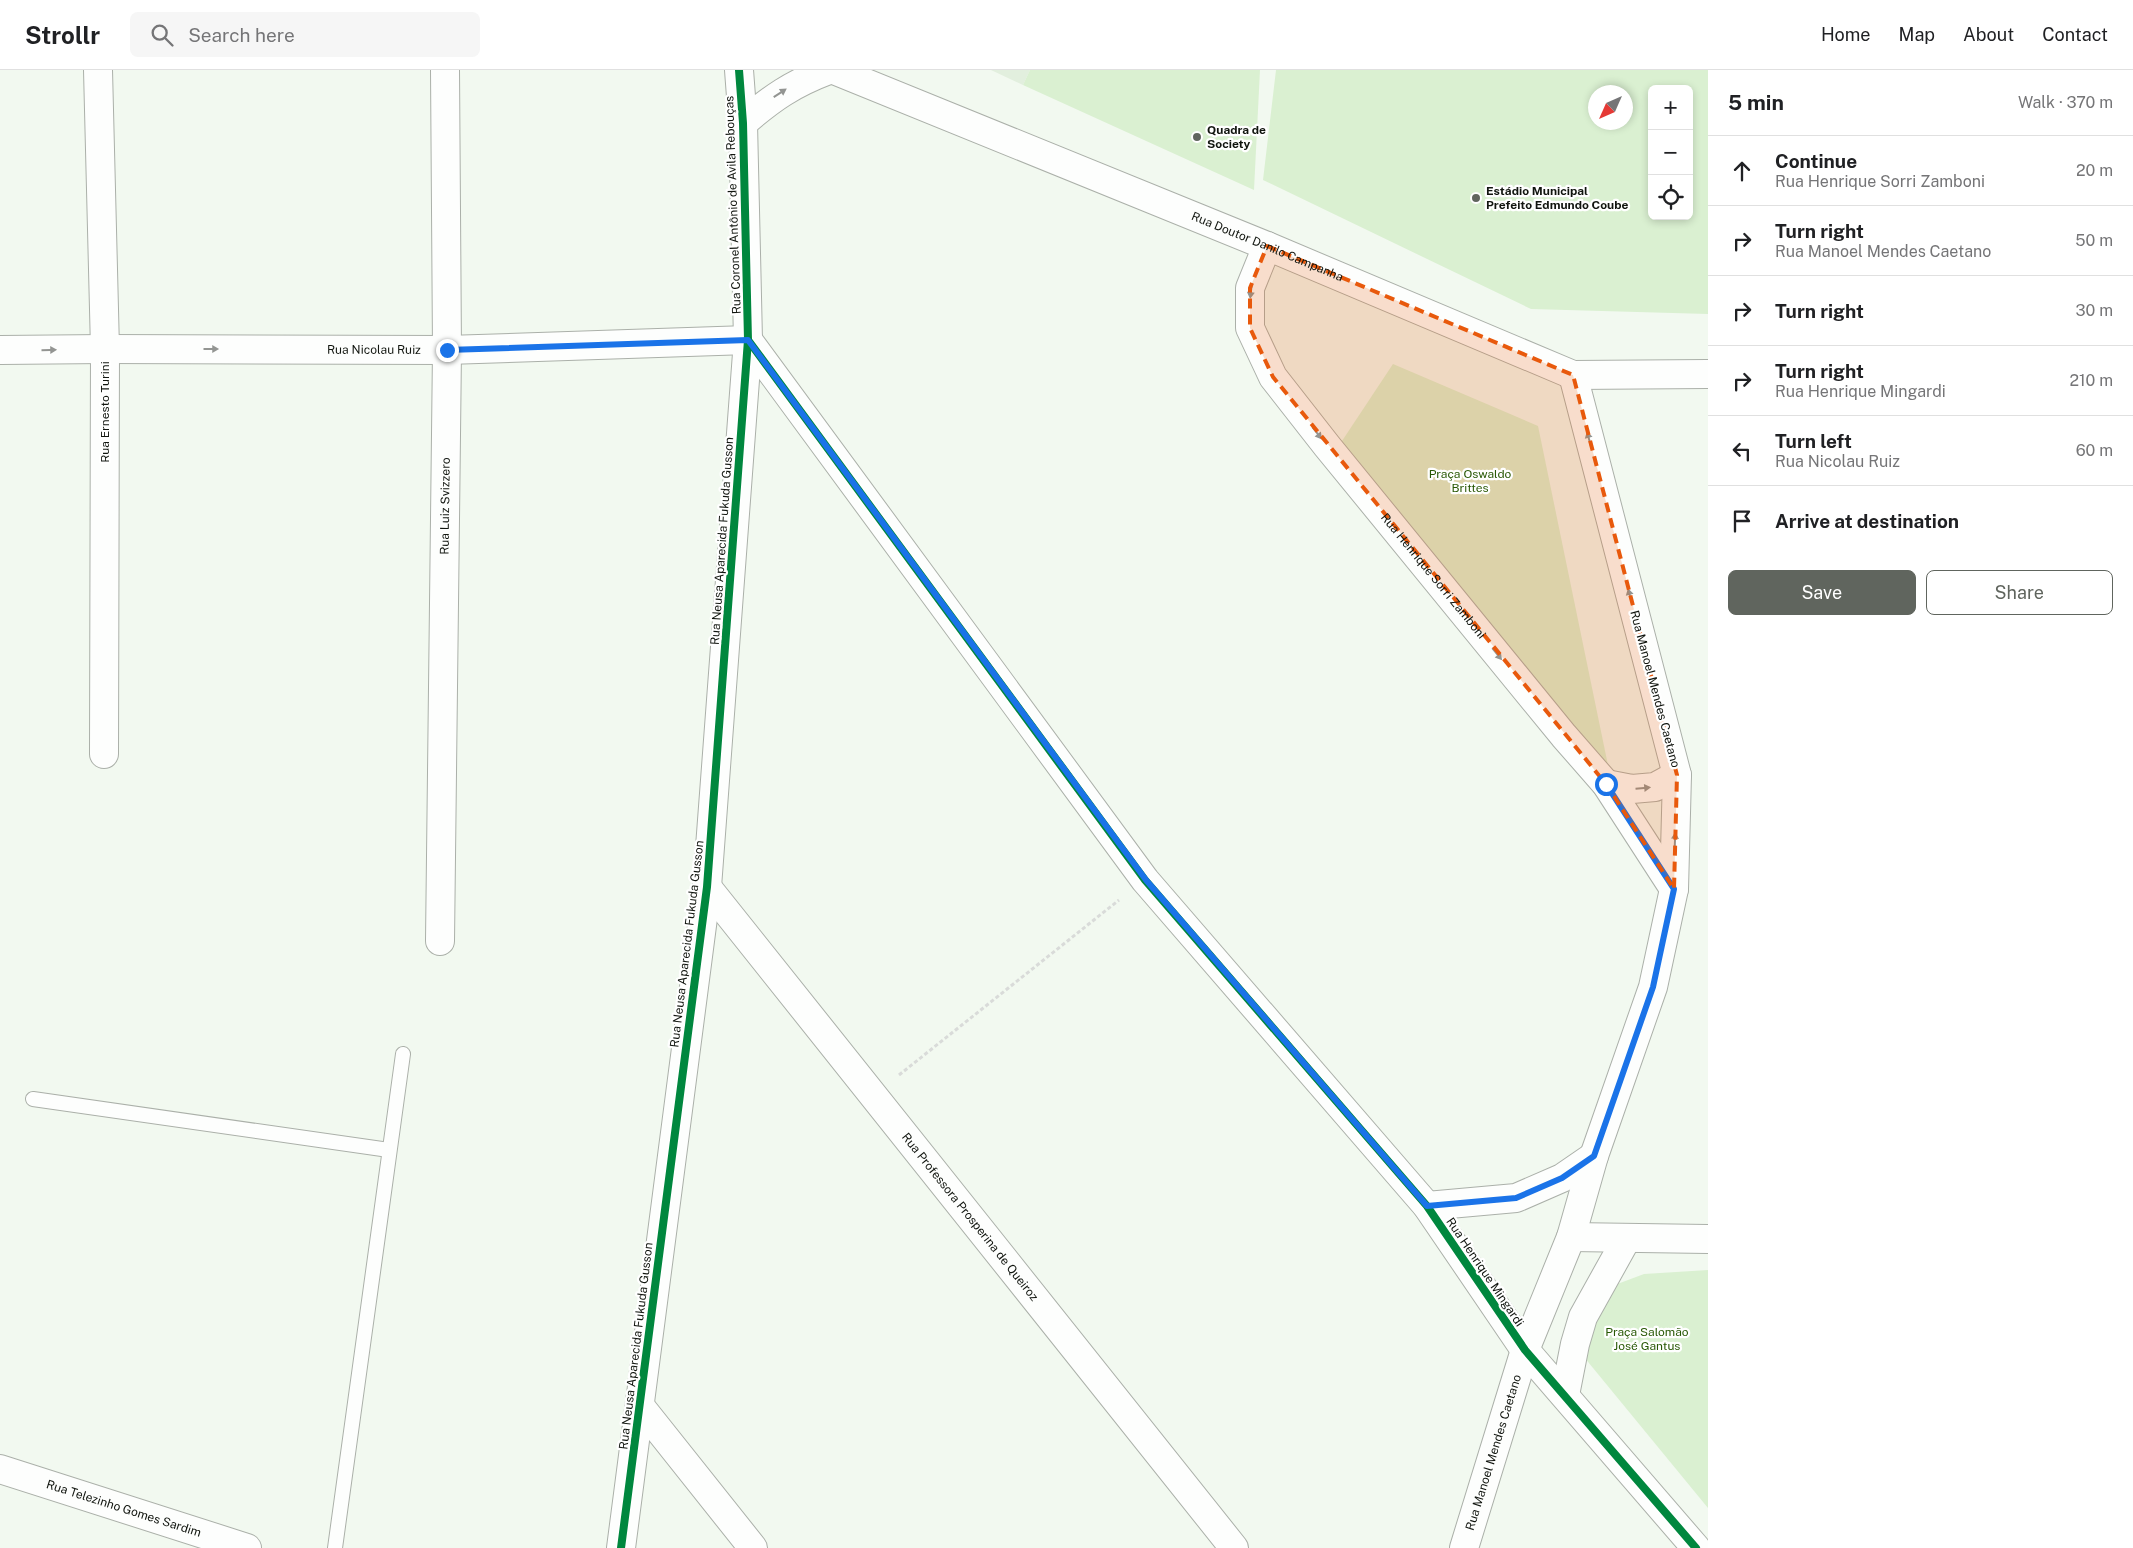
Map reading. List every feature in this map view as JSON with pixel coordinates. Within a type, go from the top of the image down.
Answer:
[{"type":"street","name":"Rua Ernesto Turini","points":[[98,70],[105,349],[104,754]]},
{"type":"street","name":"Rua Luiz Svizzero","points":[[440,941],[447,350],[445,70]]},
{"type":"street","name":"Rua Coronel Antônio de Avila Rebouças","points":[[739,70],[743,123],[748,340]]},
{"type":"street","points":[[743,123],[769,100],[785,90],[828,70]]},
{"type":"street","name":"Rua Doutor Danilo Campanha","points":[[834,70],[1267,246],[1573,375],[1708,374]]},
{"type":"street","name":"Rua Henrique Sorri Zamboni","points":[[1267,246],[1250,288],[1250,328],[1273,377],[1495,652],[1606,784],[1674,889]]},
{"type":"street","name":"Rua Nicolau Ruiz","points":[[0,350],[447,350],[748,340]]},
{"type":"street","name":"Rua Henrique Mingardi","points":[[748,340],[1146,880],[1427,1206],[1525,1350],[1696,1548]]},
{"type":"street","name":"Rua Neusa Aparecida Fukuda Gusson","points":[[621,1548],[707,887],[748,340]]},
{"type":"street","name":"Rua Manoel Mendes Caetano","points":[[1464,1548],[1525,1350],[1571,1237],[1594,1156],[1653,987],[1674,889],[1677,775],[1573,375]]},
{"type":"street","points":[[1606,784],[1632,789],[1655,787],[1677,775]]},
{"type":"street","name":"Rua Professora Prosperina de Queiroz","points":[[707,887],[1234,1548]]},
{"type":"street","points":[[1427,1206],[1516,1198],[1562,1178],[1594,1156]]},
{"type":"street","points":[[1571,1237],[1708,1239]]},
{"type":"street","points":[[1565,1395],[1575,1344],[1583,1317],[1627,1238]]},
{"type":"street","points":[[640,1406],[753,1548]]},
{"type":"street","name":"Rua Telezinho Gomes Sardim","points":[[0,1470],[247,1548]]},
{"type":"lane","points":[[335,1548],[403,1054]]},
{"type":"lane","points":[[33,1098],[389,1150]]},
{"type":"path","points":[[873,1095],[1146,880]]},
{"type":"highlighted area","points":[[1267,246],[1573,375],[1677,775],[1674,889],[1606,784],[1273,377],[1250,328],[1250,288]]},
{"type":"shaded area","points":[[991,70],[1030,70],[1023,85]]},
{"type":"green space","name":"Quadra de Society","points":[[1030,70],[1260,70],[1254,190],[1023,85]]},
{"type":"green space","name":"Estádio Municipal Prefeito Edmundo Coube","points":[[1276,70],[1708,70],[1708,314],[1531,309],[1263,180]]},
{"type":"green space","name":"Praça Oswaldo Brittes","points":[[1393,364],[1538,426],[1610,775],[1340,444]]},
{"type":"green space","name":"Praça Salomão José Gantus","points":[[1708,1270],[1708,1508],[1584,1357],[1604,1289],[1644,1274]]},
{"type":"cycle path","points":[[621,1548],[707,887],[748,340],[743,123],[739,70]]},
{"type":"cycle path","points":[[748,340],[1145,880],[1427,1206],[1525,1350],[1696,1548]]},
{"type":"place","name":"Quadra de Society","points":[[1197,137]]},
{"type":"place","name":"Estádio Municipal Prefeito Edmundo Coube","points":[[1476,198]]},
{"type":"route","points":[[447,350],[748,340],[1146,880],[1427,1206],[1516,1198],[1562,1178],[1594,1156],[1653,987],[1674,889],[1606,784]]}]
